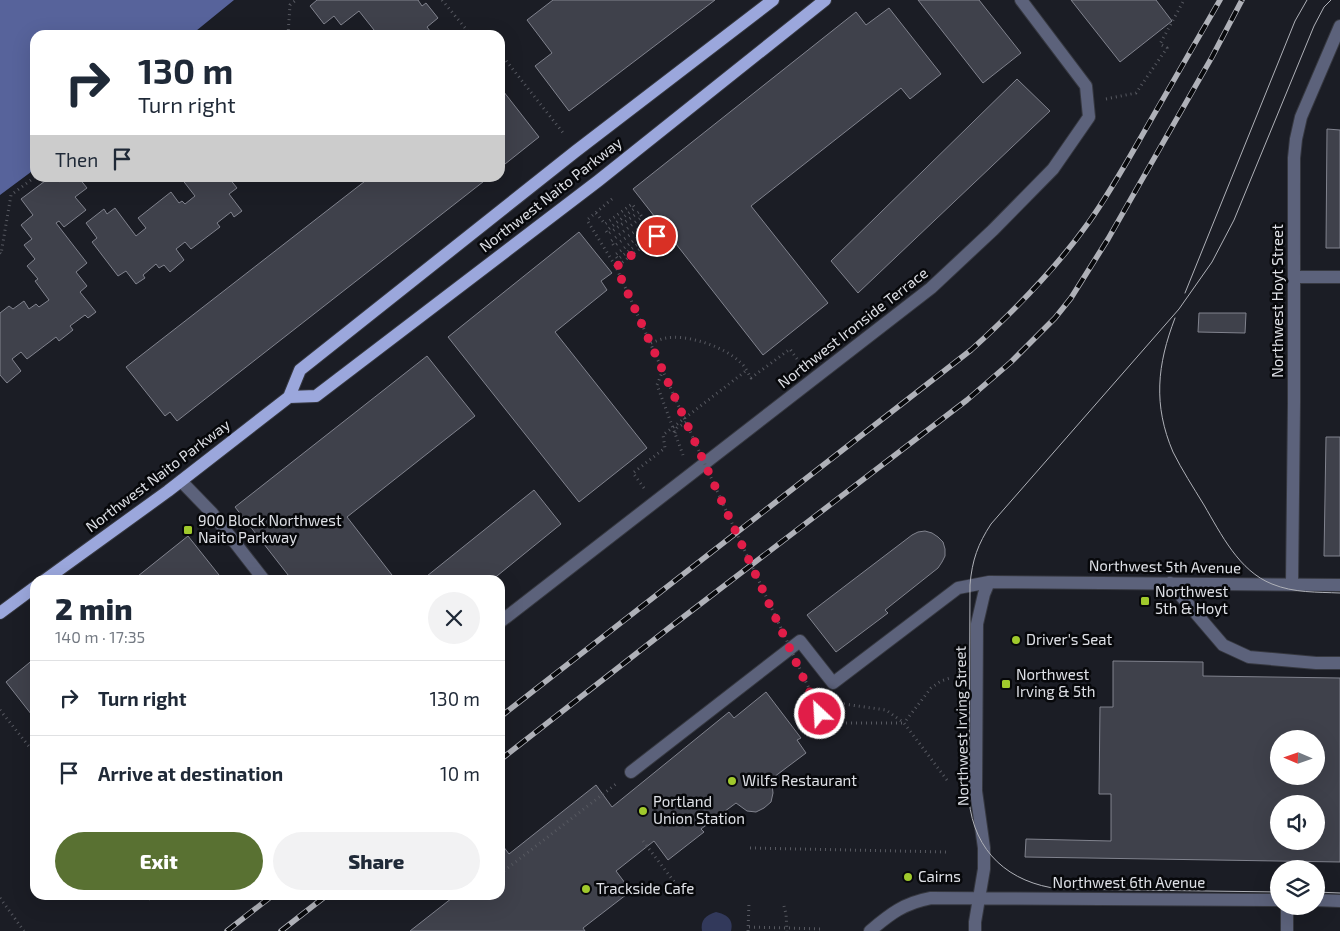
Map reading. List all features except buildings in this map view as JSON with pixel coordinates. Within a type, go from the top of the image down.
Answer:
[{"type":"main road","name":"Northwest Naito Parkway","points":[[52,575],[182,481],[289,397],[300,370],[568,157],[773,0]]},
{"type":"main road","name":"Northwest Naito Parkway","points":[[289,397],[316,396],[598,181],[825,0]]},
{"type":"main road","points":[[0,613],[30,591]]},
{"type":"street","name":"Northwest Ironside Terrace","points":[[505,618],[931,288],[993,230],[1053,169],[1090,116],[1086,86],[1021,0]]},
{"type":"street","name":"Northwest Hoyt Street","points":[[1292,584],[1294,158],[1301,117],[1340,26]]},
{"type":"street","points":[[1294,277],[1340,277]]},
{"type":"street","points":[[182,481],[212,513],[260,575]]},
{"type":"street","name":"Northwest 5th Avenue","points":[[631,772],[800,641],[833,683],[958,588],[989,582],[1340,585]]},
{"type":"street","name":"Northwest Irving Street","points":[[975,931],[984,869],[984,848],[976,791],[977,624],[984,594],[989,582]]},
{"type":"street","points":[[1170,583],[1223,645],[1249,657],[1316,663],[1340,663]]},
{"type":"street","name":"Northwest 6th Avenue","points":[[870,931],[904,906],[916,900],[930,898],[1270,900]]},
{"type":"street","points":[[1325,900],[1340,901]]},
{"type":"street","points":[[1287,915],[1287,931]]},
{"type":"path","points":[[288,30],[290,5],[296,0]]},
{"type":"path","points":[[442,0],[467,30]]},
{"type":"path","points":[[1088,102],[1136,93],[1167,48],[1160,44],[1184,0]]},
{"type":"path","points":[[505,59],[564,134]]},
{"type":"path","points":[[0,253],[11,196],[30,181]]},
{"type":"path","points":[[612,199],[587,220],[616,267],[820,714],[828,722],[836,723],[904,724]]},
{"type":"path","points":[[596,213],[605,224],[632,204],[635,208],[606,231],[608,234],[639,212],[642,217],[611,241],[614,246],[647,223],[650,228],[615,255],[618,259],[654,232],[657,236],[616,267]]},
{"type":"path","points":[[651,343],[668,338],[683,338],[705,342],[724,350],[740,362],[752,378],[790,349]]},
{"type":"path","points":[[663,370],[656,385],[691,474]]},
{"type":"path","points":[[634,473],[665,448],[664,435],[746,370]]},
{"type":"path","points":[[678,443],[676,430],[686,422]]},
{"type":"path","points":[[904,724],[931,688],[941,681],[950,678]]},
{"type":"path","points":[[820,714],[844,704],[886,710],[904,724],[947,780]]},
{"type":"path","points":[[0,710],[30,748]]},
{"type":"path","points":[[505,870],[631,772]]},
{"type":"path","points":[[643,841],[685,896]]},
{"type":"path","points":[[750,848],[947,852]]},
{"type":"path","points":[[0,898],[24,931]]},
{"type":"path","points":[[749,902],[749,929],[823,930]]},
{"type":"path","points":[[784,906],[787,930]]},
{"type":"shaded area","points":[[0,0],[234,0],[197,30],[30,30],[30,173],[0,195]]},
{"type":"shaded area","points":[[716,912],[723,914],[730,920],[731,931],[702,931],[704,919]]},
{"type":"tram line","points":[[1185,293],[1295,21],[1307,0]]},
{"type":"tram line","points":[[1270,892],[1060,889],[1042,886],[1025,880],[997,862],[978,835],[972,819],[969,800],[970,585],[976,553],[991,524],[1179,309],[1212,262],[1234,220],[1314,26],[1324,7],[1331,0]]},
{"type":"tram line","points":[[1175,318],[1164,352],[1161,369],[1160,401],[1162,418],[1173,452],[1217,528],[1240,561],[1260,578],[1289,589],[1306,592],[1340,593]]},
{"type":"tram line","points":[[1325,892],[1340,893]]},
{"type":"railway","points":[[505,713],[971,350],[1003,320],[1062,257],[1097,210],[1127,162],[1220,0]]},
{"type":"railway","points":[[505,756],[967,400],[1011,362],[1055,318],[1071,298],[1108,239],[1212,57],[1242,0]]},
{"type":"railway","points":[[227,931],[267,900]]},
{"type":"railway","points":[[281,931],[321,900]]},
{"type":"place","name":"900 Block Northwest Naito Parkway","points":[[188,530]]},
{"type":"place","name":"Northwest 5th & Hoyt","points":[[1145,601]]},
{"type":"place","name":"Driver's Seat","points":[[1016,640]]},
{"type":"place","name":"Northwest Irving & 5th","points":[[1006,684]]},
{"type":"place","name":"Wilfs Restaurant","points":[[732,781]]},
{"type":"place","name":"Portland Union Station","points":[[643,811]]},
{"type":"place","name":"Cairns","points":[[908,877]]},
{"type":"place","name":"Trackside Cafe","points":[[586,889]]},
{"type":"route","points":[[657,236],[616,267],[820,714]]}]
